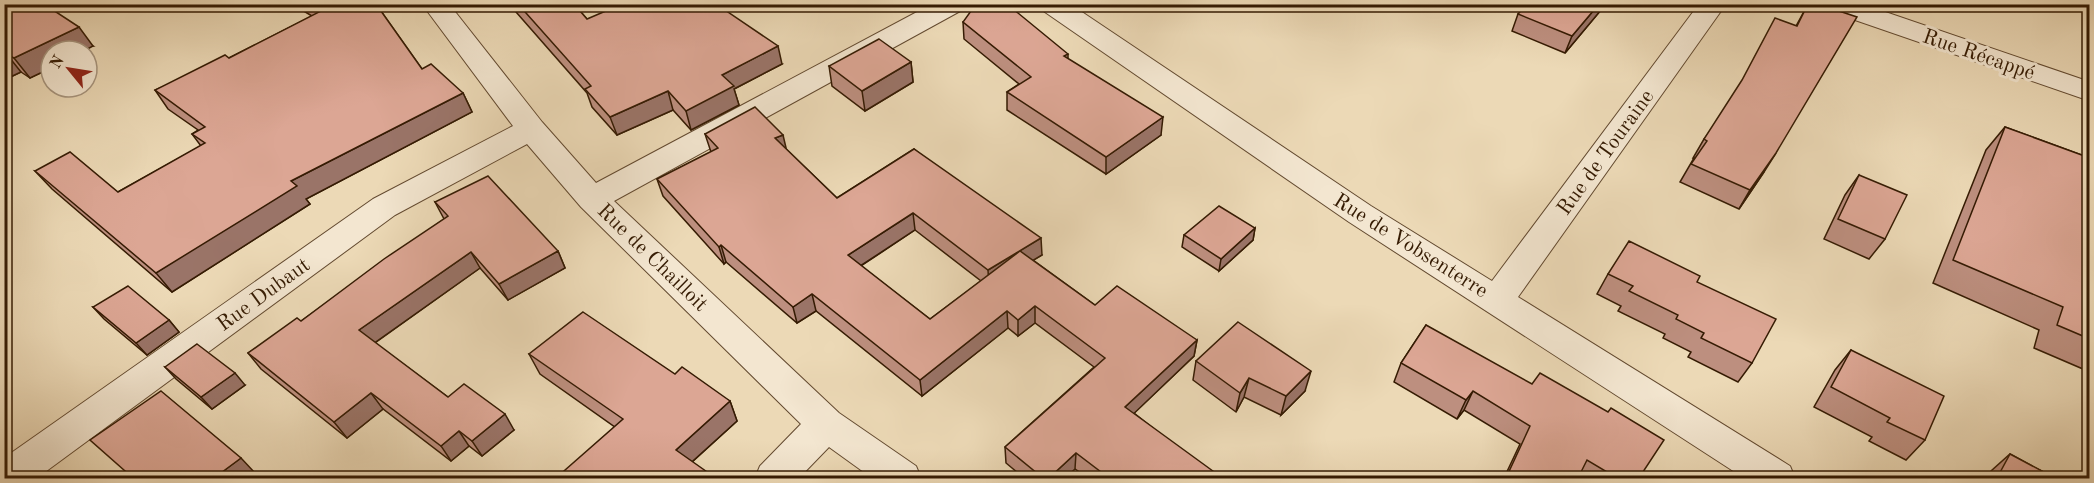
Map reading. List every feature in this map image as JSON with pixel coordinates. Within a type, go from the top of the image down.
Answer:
[{"type":"street","name":"Rue de Chailloit","points":[[435,4],[531,129],[592,199],[826,423],[902,478]]},
{"type":"street","points":[[592,199],[953,4]]},
{"type":"street","name":"Rue de Vobsenterre","points":[[1051,4],[1360,214],[1776,478]]},
{"type":"street","name":"Rue de Touraine","points":[[1497,300],[1713,4]]},
{"type":"street","name":"Rue Récappé","points":[[1835,4],[2090,92]]},
{"type":"street","name":"Rue Dubaut","points":[[7,478],[384,207],[531,129]]},
{"type":"street","points":[[774,478],[826,423]]},
{"type":"building","points":[[4,4],[44,4],[79,27],[54,39],[39,39],[39,46],[14,58],[4,53]]},
{"type":"building","points":[[314,4],[376,4],[422,69],[431,64],[463,93],[291,181],[297,186],[156,273],[35,171],[70,152],[118,192],[205,143],[192,134],[205,127],[155,90],[225,55],[229,58],[323,10]]},
{"type":"building","points":[[518,4],[574,4],[587,19],[622,4],[716,4],[778,46],[722,75],[734,86],[686,111],[668,91],[610,117],[585,89],[591,86]]},
{"type":"building","points":[[976,4],[989,10],[1001,4],[1007,4],[1068,54],[1064,56],[1163,117],[1106,157],[1007,92],[1031,77],[963,22]]},
{"type":"building","points":[[1527,4],[1599,4],[1572,36],[1518,14]]},
{"type":"building","points":[[1808,4],[1818,4],[1857,17],[1776,153],[1750,190],[1691,164],[1707,141],[1704,139],[1742,80],[1775,18],[1797,26]]},
{"type":"building","points":[[879,39],[911,62],[862,91],[829,66]]},
{"type":"building","points":[[755,107],[783,135],[775,138],[837,198],[914,149],[1041,238],[988,270],[913,213],[848,255],[930,319],[1020,251],[1095,305],[1117,286],[1197,340],[1125,407],[1217,474],[1213,478],[1109,478],[1076,453],[1049,478],[1043,478],[1005,447],[1105,358],[1035,306],[1018,320],[1007,311],[920,380],[812,294],[793,307],[721,245],[719,247],[657,179],[718,148],[705,134]]},
{"type":"building","points":[[2005,127],[2090,158],[2090,339],[2057,325],[2063,307],[1953,260]]},
{"type":"building","points":[[1859,175],[1907,195],[1885,239],[1838,219]]},
{"type":"building","points":[[488,176],[558,251],[499,284],[471,252],[359,330],[448,397],[464,384],[505,414],[472,441],[459,431],[441,446],[371,393],[334,422],[248,353],[297,318],[301,321],[384,259],[448,216],[435,202]]},
{"type":"building","points":[[1219,206],[1255,228],[1221,259],[1184,235]]},
{"type":"building","points":[[1629,241],[1700,276],[1697,282],[1776,319],[1752,363],[1701,338],[1704,333],[1676,319],[1678,315],[1629,291],[1633,286],[1608,274]]},
{"type":"building","points":[[128,286],[169,320],[136,343],[93,307]]},
{"type":"building","points":[[583,312],[675,374],[682,367],[730,401],[676,450],[710,474],[705,478],[556,478],[623,419],[529,354]]},
{"type":"building","points":[[1238,322],[1311,371],[1286,396],[1249,378],[1240,393],[1196,361]]},
{"type":"building","points":[[1426,325],[1532,384],[1540,373],[1608,412],[1611,408],[1664,440],[1639,478],[1617,478],[1587,460],[1578,478],[1506,478],[1530,426],[1473,391],[1466,400],[1401,363]]},
{"type":"building","points":[[197,344],[235,373],[201,397],[165,367]]},
{"type":"building","points":[[1851,350],[1944,396],[1925,440],[1887,422],[1890,418],[1831,387]]},
{"type":"building","points":[[161,391],[241,458],[214,478],[133,478],[90,440]]},
{"type":"building","points":[[2010,454],[2055,478],[1997,478]]}]
